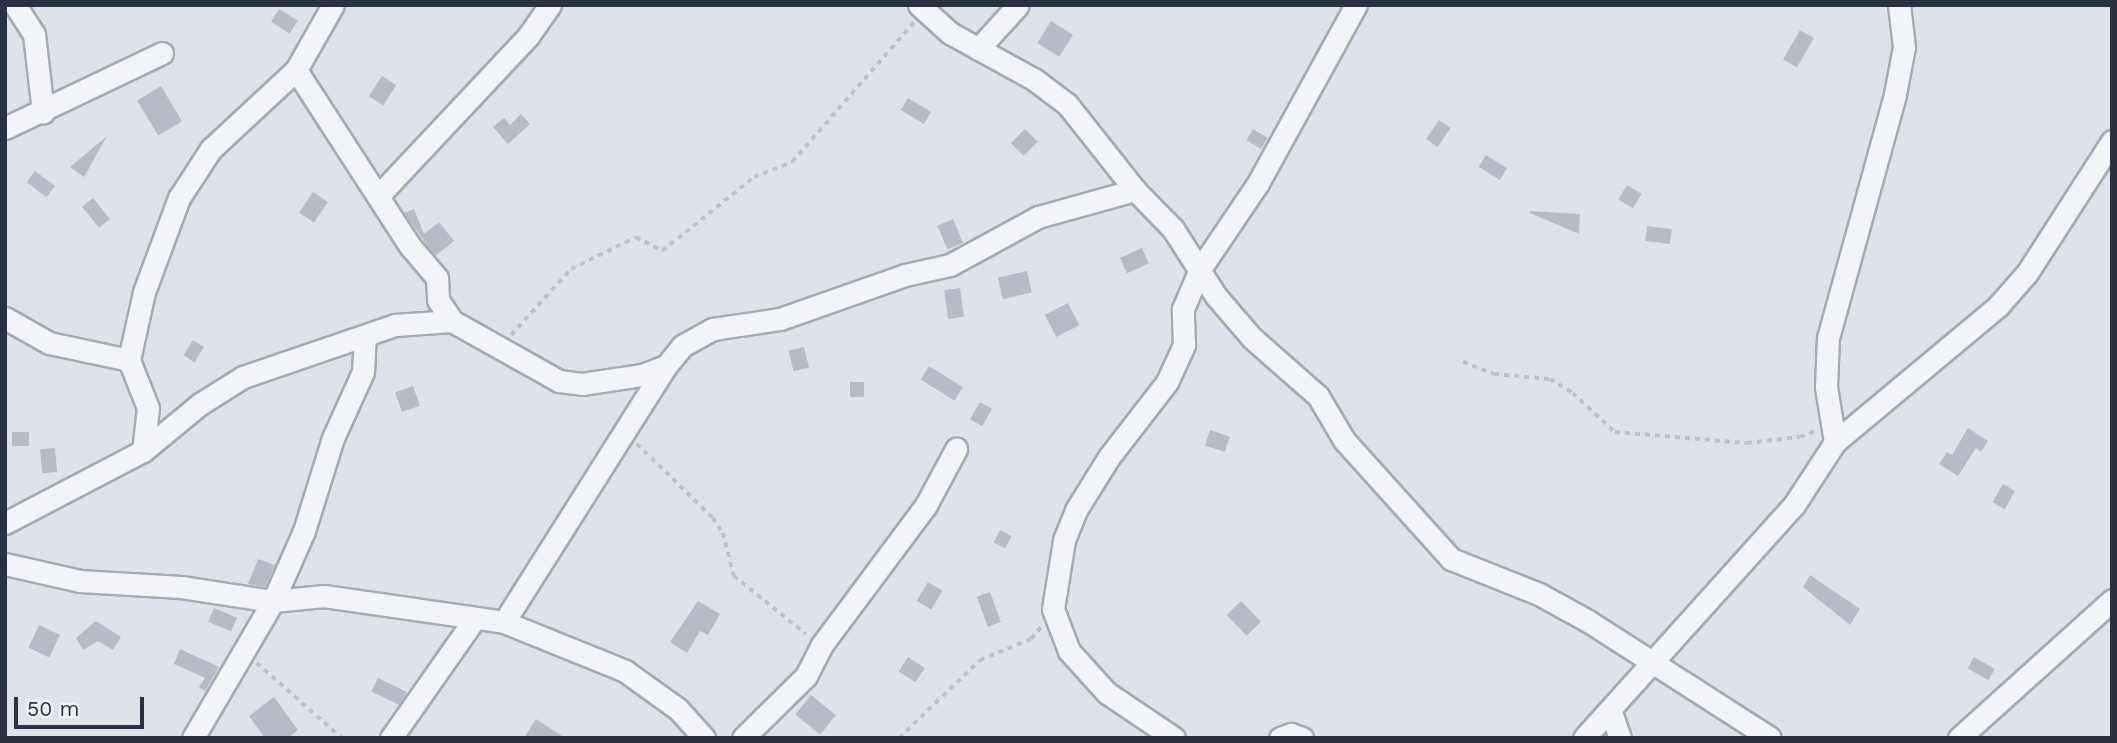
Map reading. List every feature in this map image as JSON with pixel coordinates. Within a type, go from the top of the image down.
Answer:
[{"type":"street","points":[[15,5],[34,34],[43,112]]},
{"type":"street","points":[[379,195],[529,35],[550,5]]},
{"type":"street","points":[[978,49],[1018,5]]},
{"type":"street","points":[[1174,738],[1107,693],[1085,672],[1069,651],[1053,609],[1064,540],[1076,510],[1109,457],[1154,402],[1178,361],[1184,345],[1183,309],[1200,270],[1258,183],[1356,5]]},
{"type":"street","points":[[1833,433],[1826,387],[1828,338],[1895,94],[1904,47],[1899,5]]},
{"type":"street","points":[[143,452],[148,408],[129,360],[144,292],[179,198],[197,167],[296,70],[330,6]]},
{"type":"street","points":[[921,7],[950,33],[1067,104],[1135,190],[1173,229],[1200,270],[1252,338],[1318,396],[1344,440],[1451,559],[1539,594],[1770,738]]},
{"type":"street","points":[[5,128],[162,53]]},
{"type":"street","points":[[296,70],[410,246],[437,278],[438,300],[452,321],[534,371],[582,384],[666,366]]},
{"type":"street","points":[[1584,738],[1611,712],[1651,662],[1794,505],[1833,433],[1998,306],[2027,273],[2112,141]]},
{"type":"street","points":[[504,622],[666,366],[682,346],[713,329],[780,319],[905,275],[950,265],[1038,217],[1135,190]]},
{"type":"street","points":[[5,318],[49,343],[129,360]]},
{"type":"street","points":[[5,523],[143,452],[233,383],[365,336],[423,320],[452,321]]},
{"type":"street","points":[[192,738],[272,601],[304,531],[333,438],[363,372],[365,336]]},
{"type":"street","points":[[743,738],[790,695],[821,646],[926,505],[956,449]]},
{"type":"street","points":[[5,564],[80,581],[181,587],[272,601],[324,596],[504,622],[625,671],[678,709],[704,738]]},
{"type":"street","points":[[1959,738],[2112,600]]},
{"type":"street","points":[[392,737],[475,618]]},
{"type":"street","points":[[1611,712],[1620,738]]},
{"type":"street","points":[[1280,738],[1302,738]]},
{"type":"path","points":[[500,348],[571,270],[636,237],[662,251],[754,177],[792,162],[897,46],[921,7]]},
{"type":"path","points":[[1462,362],[1493,374],[1550,379],[1573,393],[1615,432],[1747,443],[1833,433]]},
{"type":"path","points":[[625,433],[713,518],[723,533],[734,576],[821,646]]},
{"type":"path","points":[[899,738],[980,660],[1031,639],[1053,609]]},
{"type":"path","points":[[243,649],[342,738]]},
{"type":"building","points":[[279,9],[298,21],[290,33],[271,22]]},
{"type":"building","points":[[1051,21],[1073,35],[1059,57],[1037,43]]},
{"type":"building","points":[[1800,30],[1814,38],[1797,67],[1783,59]]},
{"type":"building","points":[[382,76],[396,85],[383,105],[369,96]]},
{"type":"building","points":[[161,86],[182,121],[158,136],[137,100]]},
{"type":"building","points":[[908,98],[931,112],[924,124],[901,110]]},
{"type":"building","points":[[521,114],[530,124],[508,144],[493,127],[504,118],[510,125]]},
{"type":"building","points":[[1439,120],[1451,128],[1438,147],[1426,139]]},
{"type":"building","points":[[1025,129],[1038,142],[1024,156],[1011,143]]},
{"type":"building","points":[[1253,129],[1268,138],[1261,149],[1246,140]]},
{"type":"building","points":[[107,136],[84,177],[70,167]]},
{"type":"building","points":[[1486,155],[1507,168],[1500,180],[1479,167]]},
{"type":"building","points":[[35,171],[55,186],[47,197],[27,182]]},
{"type":"building","points":[[1627,185],[1642,194],[1633,208],[1618,200]]},
{"type":"building","points":[[313,192],[328,202],[314,223],[299,213]]},
{"type":"building","points":[[93,198],[110,219],[99,228],[82,207]]},
{"type":"building","points":[[414,209],[424,234],[439,222],[454,241],[435,256],[404,213]]},
{"type":"building","points":[[1530,213],[1580,214],[1579,234]]},
{"type":"building","points":[[953,219],[963,243],[948,250],[937,226]]},
{"type":"building","points":[[1647,226],[1672,229],[1670,244],[1645,241]]},
{"type":"building","points":[[1142,248],[1149,264],[1127,273],[1120,258]]},
{"type":"building","points":[[1027,271],[1032,292],[1003,299],[998,278]]},
{"type":"building","points":[[960,288],[964,317],[948,319],[944,290]]},
{"type":"building","points":[[1068,303],[1079,325],[1056,337],[1045,315]]},
{"type":"building","points":[[193,340],[204,347],[194,362],[183,355]]},
{"type":"building","points":[[804,347],[809,367],[794,371],[788,351]]},
{"type":"building","points":[[929,366],[963,387],[954,401],[921,380]]},
{"type":"building","points":[[850,382],[864,382],[864,397],[850,397]]},
{"type":"building","points":[[413,386],[420,406],[402,412],[395,392]]},
{"type":"building","points":[[980,402],[992,409],[982,426],[970,419]]},
{"type":"building","points":[[1968,428],[1988,441],[1981,452],[1976,448],[1958,476],[1939,464],[1947,452],[1952,455]]},
{"type":"building","points":[[1210,430],[1230,437],[1225,452],[1205,445]]},
{"type":"building","points":[[12,432],[29,432],[29,446],[12,446]]},
{"type":"building","points":[[55,448],[57,472],[42,473],[40,449]]},
{"type":"building","points":[[2003,484],[2015,491],[2005,509],[1992,502]]},
{"type":"building","points":[[1000,530],[1012,536],[1005,548],[994,542]]},
{"type":"building","points":[[258,559],[275,565],[265,587],[248,584]]},
{"type":"building","points":[[1810,575],[1860,609],[1850,625],[1803,587]]},
{"type":"building","points":[[928,582],[943,591],[931,610],[917,601]]},
{"type":"building","points":[[990,592],[1001,622],[988,627],[977,597]]},
{"type":"building","points":[[698,601],[720,614],[708,635],[700,631],[687,653],[670,642]]},
{"type":"building","points":[[1241,601],[1261,622],[1247,636],[1227,615]]},
{"type":"building","points":[[214,608],[237,618],[231,632],[208,622]]},
{"type":"building","points":[[96,621],[121,637],[113,650],[98,641],[83,650],[76,638]]},
{"type":"building","points":[[39,625],[60,635],[49,657],[28,648]]},
{"type":"building","points":[[180,649],[219,667],[205,691],[199,687],[205,678],[174,664]]},
{"type":"building","points":[[908,657],[925,668],[916,682],[899,671]]},
{"type":"building","points":[[1974,657],[1995,669],[1988,680],[1968,668]]},
{"type":"building","points":[[378,678],[407,692],[400,706],[371,691]]},
{"type":"building","points":[[811,695],[836,715],[820,735],[795,714]]},
{"type":"building","points":[[274,697],[298,730],[288,738],[265,738],[249,716]]},
{"type":"building","points":[[536,719],[565,738],[524,738]]}]
